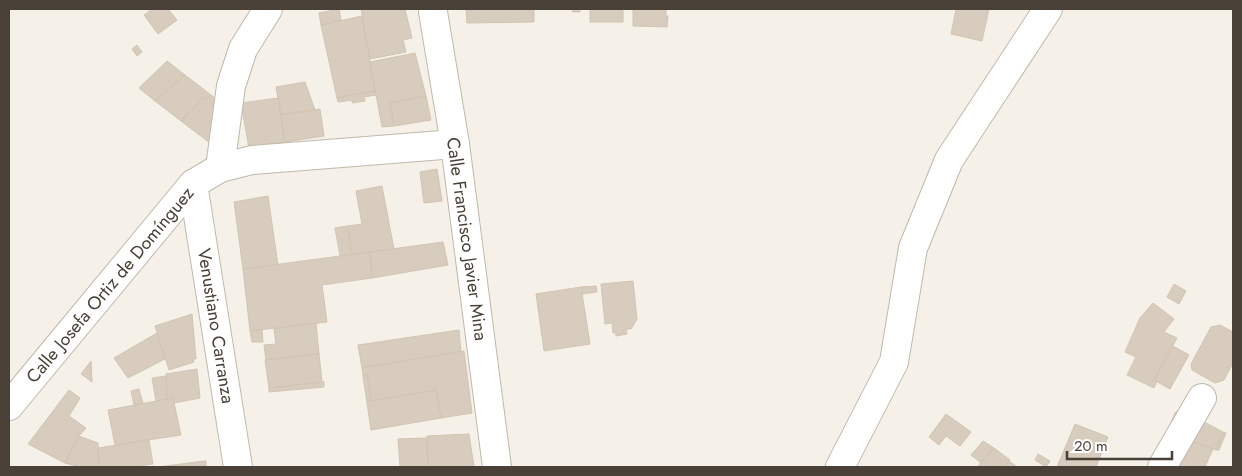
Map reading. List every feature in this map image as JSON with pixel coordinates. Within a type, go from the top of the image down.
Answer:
[{"type":"street","points":[[220,168],[231,86],[243,50],[268,9]]},
{"type":"street","points":[[840,467],[894,362],[913,248],[949,160],[1048,9]]},
{"type":"street","name":"Calle Francisco Javier Mina","points":[[434,12],[455,144],[497,467]]},
{"type":"street","name":"Calle Josefa Ortiz de Domínguez","points":[[9,406],[194,184],[220,168],[252,160],[455,144]]},
{"type":"street","name":"Venustiano Carranza","points":[[194,184],[238,467]]},
{"type":"street","points":[[1162,467],[1202,398]]},
{"type":"building","points":[[152,9],[168,9],[177,20],[158,34],[144,15]]},
{"type":"building","points":[[339,9],[341,20],[321,25],[319,13]]},
{"type":"building","points":[[361,9],[405,9],[412,38],[403,40],[406,52],[370,59]]},
{"type":"building","points":[[466,9],[534,9],[534,22],[467,23]]},
{"type":"building","points":[[572,9],[580,9],[580,12],[573,12]]},
{"type":"building","points":[[590,9],[623,9],[623,22],[590,22]]},
{"type":"building","points":[[633,9],[666,9],[666,16],[668,16],[667,27],[633,26]]},
{"type":"building","points":[[956,9],[989,9],[982,41],[951,34]]},
{"type":"building","points":[[362,16],[375,91],[337,98],[321,25]]},
{"type":"building","points":[[137,45],[142,52],[137,56],[132,49]]},
{"type":"building","points":[[415,53],[426,96],[390,103],[394,126],[382,127],[370,62]]},
{"type":"building","points":[[167,61],[185,75],[155,101],[139,88]]},
{"type":"building","points":[[185,75],[211,95],[207,99],[204,97],[181,121],[155,101]]},
{"type":"building","points":[[305,82],[315,110],[281,115],[276,87]]},
{"type":"building","points":[[375,91],[376,95],[364,97],[365,101],[352,103],[352,100],[338,102],[337,98]]},
{"type":"building","points":[[211,95],[227,108],[210,143],[181,121],[204,97],[207,99]]},
{"type":"building","points":[[426,96],[431,120],[394,126],[390,103]]},
{"type":"building","points":[[278,98],[285,142],[249,148],[241,103]]},
{"type":"building","points":[[320,109],[324,136],[285,142],[281,115]]},
{"type":"building","points":[[437,169],[442,201],[424,203],[420,172]]},
{"type":"building","points":[[382,186],[394,249],[352,254],[347,226],[362,224],[356,191]]},
{"type":"building","points":[[268,196],[278,265],[243,269],[234,202]]},
{"type":"building","points":[[347,226],[352,254],[340,256],[335,228]]},
{"type":"building","points":[[443,242],[448,265],[372,278],[370,252]]},
{"type":"building","points":[[370,252],[372,278],[322,285],[327,322],[250,331],[243,269]]},
{"type":"building","points":[[633,281],[637,319],[631,329],[626,329],[627,334],[616,336],[616,333],[613,333],[612,323],[605,324],[601,284]]},
{"type":"building","points":[[1174,284],[1186,291],[1179,304],[1167,297]]},
{"type":"building","points":[[596,286],[597,292],[582,294],[581,287]]},
{"type":"building","points":[[581,287],[590,344],[544,351],[536,294]]},
{"type":"building","points":[[1153,303],[1174,319],[1164,332],[1177,338],[1154,380],[1157,381],[1154,388],[1127,375],[1136,357],[1125,352],[1140,318]]},
{"type":"building","points":[[192,314],[196,359],[193,359],[194,362],[169,370],[155,326]]},
{"type":"building","points":[[316,323],[319,354],[266,360],[264,345],[276,344],[274,329]]},
{"type":"building","points":[[1220,325],[1233,332],[1233,363],[1224,380],[1215,383],[1192,370],[1191,364],[1211,327]]},
{"type":"building","points":[[262,330],[263,342],[252,342],[250,331]]},
{"type":"building","points":[[459,330],[461,352],[362,368],[358,345]]},
{"type":"building","points":[[157,333],[165,359],[128,378],[114,358]]},
{"type":"building","points":[[1173,346],[1189,355],[1170,389],[1154,380]]},
{"type":"building","points":[[464,351],[472,413],[441,418],[436,390],[371,401],[367,375],[363,376],[362,368]]},
{"type":"building","points":[[319,354],[322,382],[269,388],[265,360]]},
{"type":"building","points":[[91,361],[92,382],[81,374]]},
{"type":"building","points":[[197,369],[200,398],[174,403],[173,398],[167,399],[166,374]]},
{"type":"building","points":[[367,375],[371,401],[436,390],[441,418],[371,430],[363,376]]},
{"type":"building","points":[[166,376],[167,399],[156,401],[152,378]]},
{"type":"building","points":[[324,382],[324,387],[269,392],[269,388]]},
{"type":"building","points":[[139,389],[143,403],[134,405],[131,391]]},
{"type":"building","points":[[69,390],[80,398],[69,416],[86,428],[79,436],[65,463],[28,444]]},
{"type":"building","points":[[173,398],[181,435],[115,445],[108,410]]},
{"type":"building","points":[[1180,409],[1223,432],[1216,450],[1167,432],[1175,413]]},
{"type":"building","points":[[946,414],[971,432],[960,446],[946,436],[939,445],[929,437]]},
{"type":"building","points":[[1075,424],[1108,437],[1096,467],[1057,467]]},
{"type":"building","points":[[1224,432],[1226,433],[1219,450],[1216,450]]},
{"type":"building","points":[[469,434],[474,467],[428,467],[427,436]]},
{"type":"building","points":[[1171,434],[1213,449],[1205,467],[1158,467]]},
{"type":"building","points":[[79,436],[98,443],[99,467],[81,467],[65,463]]},
{"type":"building","points":[[427,438],[428,467],[400,467],[398,439]]},
{"type":"building","points":[[149,440],[153,464],[132,467],[99,467],[98,448]]},
{"type":"building","points":[[983,441],[994,448],[981,463],[971,455]]},
{"type":"building","points":[[994,448],[1010,460],[1004,467],[977,467]]},
{"type":"building","points":[[1038,454],[1050,461],[1046,467],[1035,460]]},
{"type":"building","points":[[206,461],[206,467],[158,467]]},
{"type":"building","points":[[1009,461],[1017,467],[1004,467]]}]
